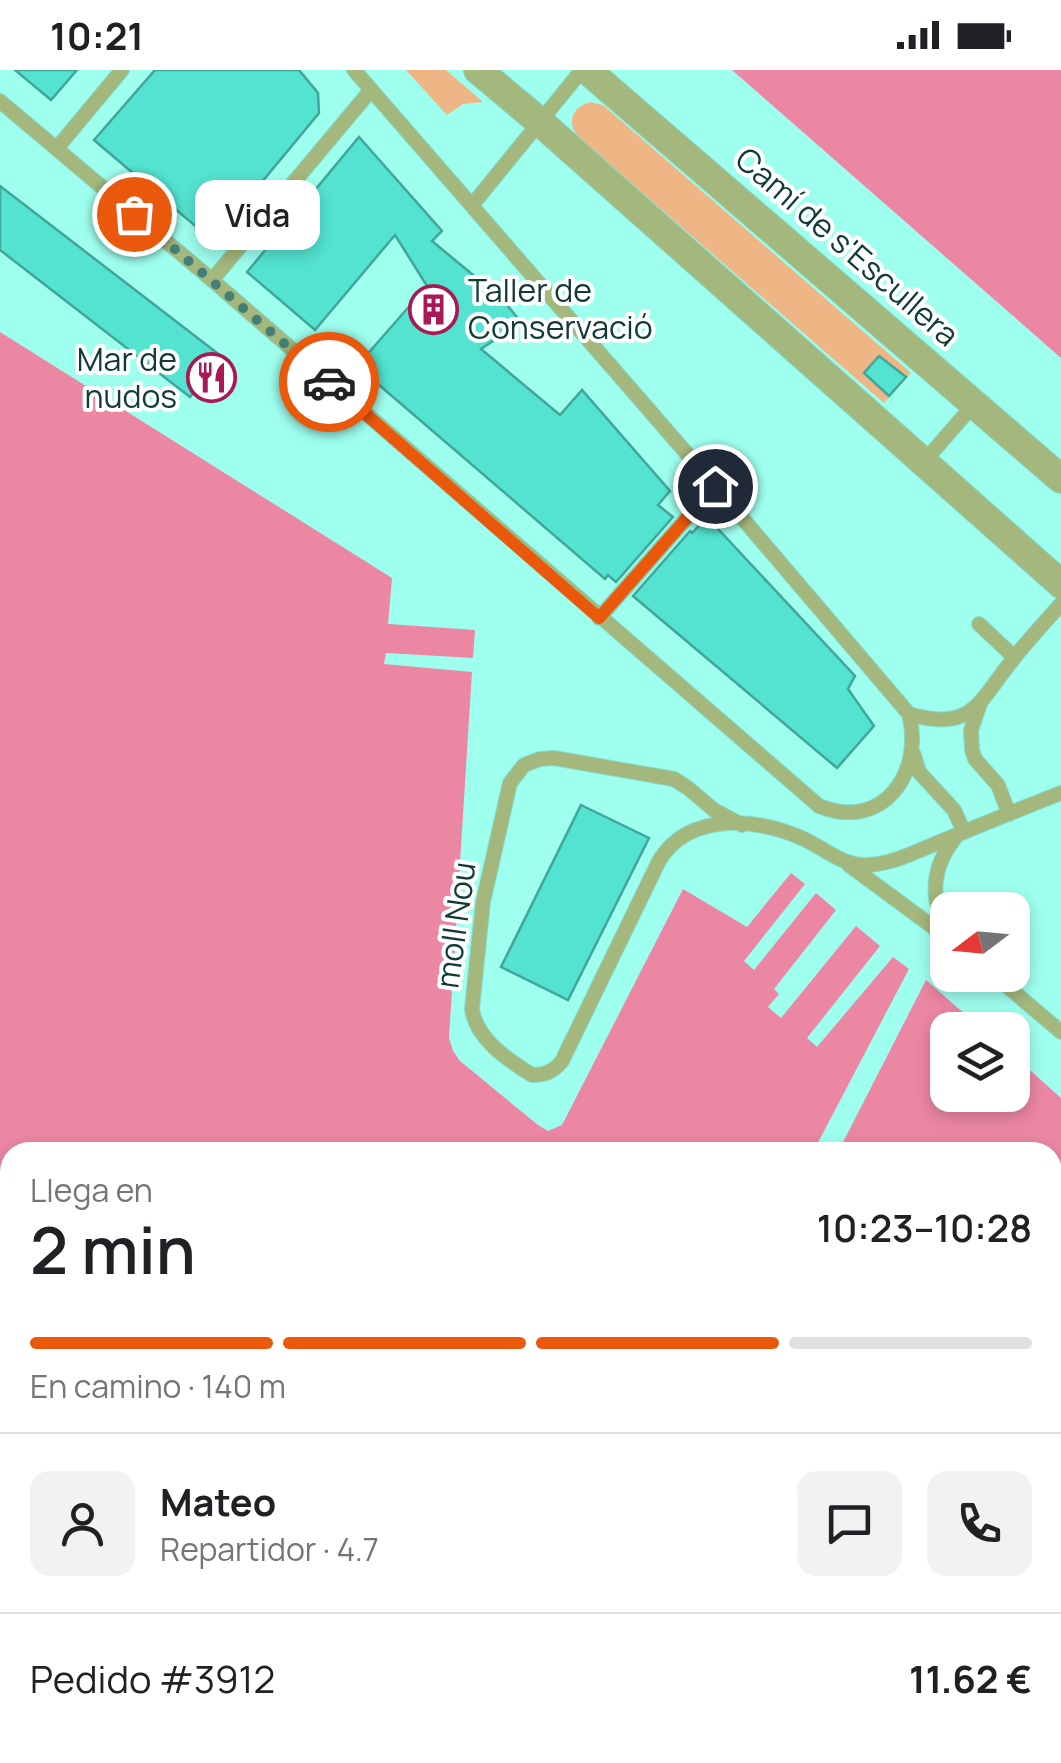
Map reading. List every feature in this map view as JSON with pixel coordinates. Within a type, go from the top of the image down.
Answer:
[{"type":"street","points":[[478,70],[1061,584]]},
{"type":"street","name":"Camí de s'Escullera","points":[[584,70],[1061,479]]},
{"type":"lane","points":[[57,148],[122,70]]},
{"type":"lane","points":[[354,70],[908,714],[919,772],[954,810],[964,832]]},
{"type":"lane","points":[[472,204],[584,70]]},
{"type":"lane","points":[[212,280],[371,90]]},
{"type":"lane","points":[[0,101],[819,806],[837,814],[856,812],[888,798],[907,770],[913,744]]},
{"type":"lane","points":[[923,463],[975,403]]},
{"type":"lane","points":[[599,618],[715,486]]},
{"type":"lane","points":[[1009,814],[998,785],[976,759],[971,730],[980,704],[1014,657],[1061,604]]},
{"type":"lane","points":[[978,624],[1014,657]]},
{"type":"lane","points":[[908,714],[942,721],[957,718],[980,704]]},
{"type":"lane","name":"moll Nou","points":[[742,824],[714,810],[674,779],[554,758],[524,765],[510,783],[483,902],[472,1009],[483,1036],[532,1074],[557,1068],[665,850],[690,830],[742,824],[778,830],[805,840],[845,862],[930,925]]},
{"type":"lane","points":[[845,862],[862,866],[898,859],[1061,793]]},
{"type":"lane","points":[[935,892],[936,872],[946,849],[964,832]]},
{"type":"lane","points":[[1014,992],[1061,1032]]},
{"type":"shaded area","points":[[406,70],[446,70],[483,102],[463,104],[447,115]]},
{"type":"shaded area","points":[[732,70],[1061,70],[1061,358]]},
{"type":"shaded area","points":[[590,102],[603,105],[911,373],[884,403],[578,137],[573,116]]},
{"type":"shaded area","points":[[0,332],[392,578],[388,624],[475,630],[473,658],[386,653],[384,664],[472,672],[449,1038],[460,1061],[538,1125],[548,1131],[562,1125],[683,889],[747,927],[791,873],[805,884],[744,961],[754,970],[816,893],[836,910],[774,989],[779,994],[768,1007],[781,1018],[856,926],[880,946],[807,1038],[817,1047],[893,957],[909,969],[818,1142],[0,1142]]},
{"type":"shaded area","points":[[926,980],[930,992],[940,992],[962,1012],[930,1012],[930,1112],[1030,1112],[1030,1070],[1061,1098],[1061,1142],[843,1142]]},
{"type":"building","points":[[15,70],[77,70],[51,100]]},
{"type":"building","points":[[155,70],[299,70],[318,93],[319,113],[213,241],[94,140]]},
{"type":"building","name":"Taller de Conservació","points":[[359,137],[442,231],[432,241],[502,299],[521,322],[481,349],[560,415],[582,390],[670,491],[658,505],[673,517],[616,582],[608,575],[605,579],[357,366],[427,286],[395,235],[315,330],[247,272]]},
{"type":"building","points":[[0,186],[221,356],[190,397],[0,250]]},
{"type":"building","points":[[879,356],[906,377],[889,396],[864,373]]},
{"type":"building","points":[[707,517],[855,676],[848,689],[874,726],[837,768],[633,596]]},
{"type":"building","points":[[581,805],[649,838],[568,1000],[501,967]]},
{"type":"way so far","points":[[134,214],[329,382]]},
{"type":"place","name":"Vida","points":[[134,214]]},
{"type":"place","name":"Taller de Conservació","points":[[433,309]]},
{"type":"place","name":"Mar de nudos","points":[[212,378]]},
{"type":"route","points":[[329,382],[599,618],[715,486]]}]
